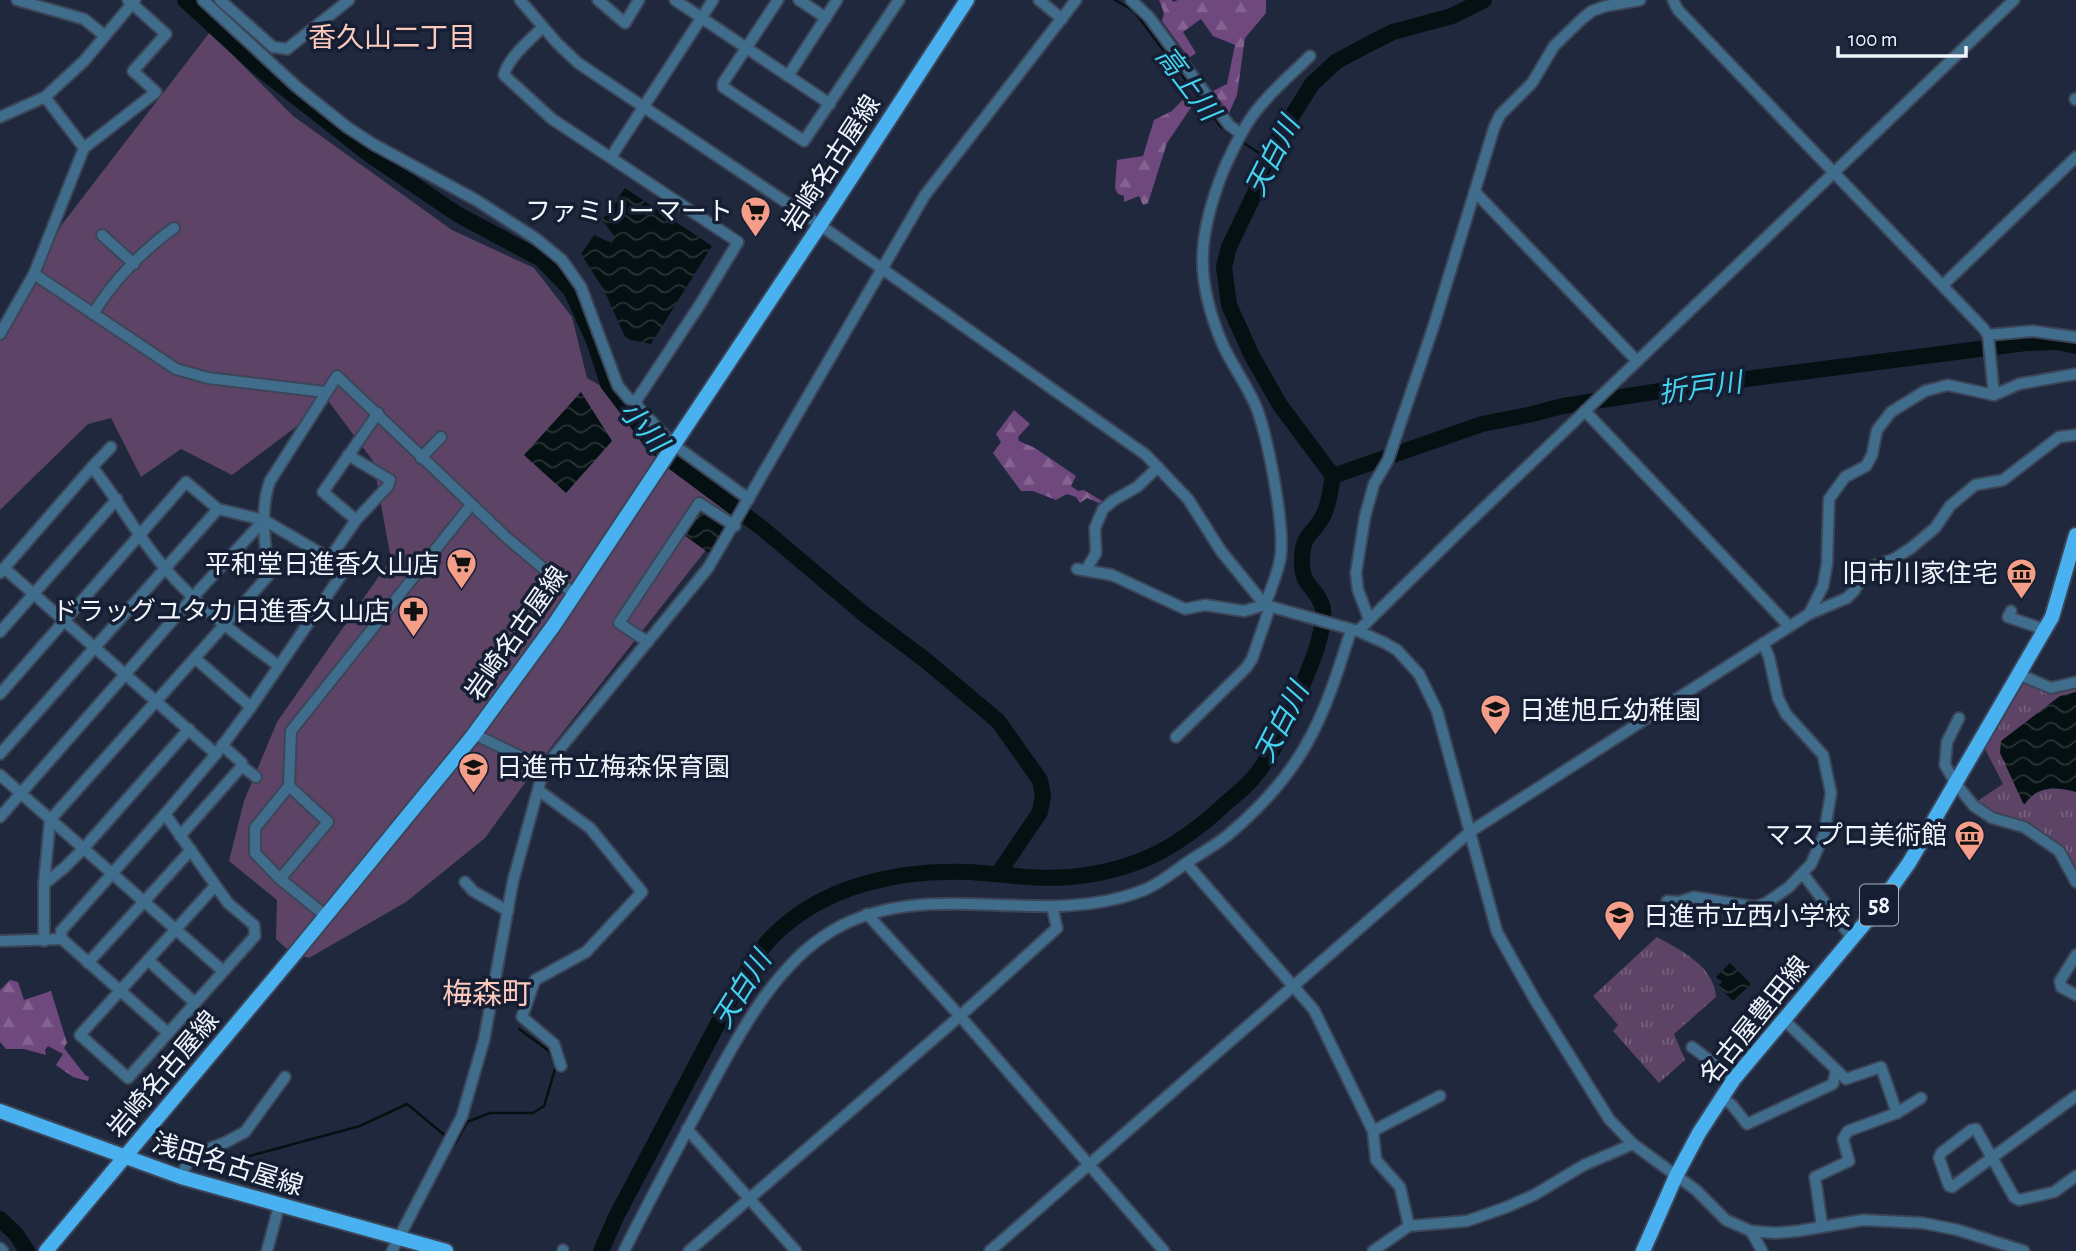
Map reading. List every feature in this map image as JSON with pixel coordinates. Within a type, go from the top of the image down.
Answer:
[{"type":"main road","name":"岩崎名古屋線","points":[[46,1251],[441,778],[474,734],[574,594],[661,465],[967,0]]},
{"type":"main road","name":"名古屋豊田線","points":[[1643,1251],[1676,1176],[1699,1133],[1734,1079],[1895,884],[1956,784],[2046,630],[2076,535]]},
{"type":"main road","name":"浅田名古屋線","points":[[0,1111],[124,1158],[396,1245],[446,1251]]},
{"type":"street","points":[[17,0],[84,19],[103,35]]},
{"type":"street","points":[[203,0],[297,88],[347,127],[476,200],[562,260],[581,287],[618,386],[629,399],[636,401]]},
{"type":"street","points":[[220,0],[273,47],[287,49],[349,0]]},
{"type":"street","points":[[520,0],[542,27],[578,62],[881,267],[1067,398],[1158,467],[1188,499],[1222,551],[1267,606],[1354,631],[1396,650],[1419,674],[1437,711],[1497,932],[1602,1109],[1633,1144],[1696,1190],[1726,1220],[1751,1231],[1775,1233],[1863,1220],[1923,1223],[1958,1230],[2024,1251]]},
{"type":"street","points":[[598,0],[625,23],[639,0]]},
{"type":"street","points":[[675,0],[830,104]]},
{"type":"street","points":[[611,157],[713,0]]},
{"type":"street","points":[[778,0],[723,83],[723,87],[804,141],[899,0]]},
{"type":"street","points":[[799,0],[826,18]]},
{"type":"street","points":[[788,76],[837,0]]},
{"type":"street","points":[[1039,0],[1062,19]]},
{"type":"street","points":[[396,1245],[462,1116],[484,1040],[513,881],[544,768],[708,568],[737,523],[881,267],[925,195],[1076,0]]},
{"type":"street","points":[[1131,0],[1149,17],[1239,138]]},
{"type":"street","points":[[1369,619],[1358,590],[1356,573],[1365,516],[1374,484],[1388,460],[1434,325],[1490,137],[1500,116],[1532,83],[1554,46],[1592,11],[1640,0]]},
{"type":"street","points":[[1674,0],[1678,10],[1943,285],[1988,343],[1994,395]]},
{"type":"street","points":[[624,1251],[687,1129],[753,1014],[796,960],[821,937],[867,914],[909,905],[963,903],[1079,906],[1124,897],[1159,883],[1226,837],[1299,757],[1313,733],[1354,631],[2014,0]]},
{"type":"street","points":[[0,117],[45,97],[84,61],[132,1],[166,34],[133,71],[156,92],[84,148],[34,274],[0,334]]},
{"type":"street","points":[[542,27],[510,62],[504,75],[552,118],[738,242],[636,401]]},
{"type":"street","points":[[1176,737],[1252,659],[1280,560],[1281,545],[1262,424],[1215,325],[1205,289],[1202,239],[1216,189],[1239,138],[1261,105],[1310,56]]},
{"type":"street","points":[[45,97],[84,148]]},
{"type":"street","points":[[1943,285],[2076,157]]},
{"type":"street","points":[[1475,192],[1637,361]]},
{"type":"street","points":[[93,314],[103,297],[149,246],[174,228]]},
{"type":"street","points":[[102,235],[134,264]]},
{"type":"street","points":[[34,274],[176,369],[208,378],[325,392]]},
{"type":"street","points":[[1988,343],[2032,331],[2076,337]]},
{"type":"street","points":[[1810,614],[1823,586],[1829,539],[1829,499],[1845,477],[1866,466],[1872,455],[1877,430],[1891,412],[1925,390],[1948,385],[1994,395],[2019,384],[2076,374]]},
{"type":"street","points":[[44,941],[44,884],[50,820],[268,576],[264,520],[270,481],[337,376],[471,505],[574,594]]},
{"type":"street","points":[[636,401],[672,448],[747,502]]},
{"type":"street","points":[[1585,411],[1789,626]]},
{"type":"street","points":[[356,520],[323,492],[378,413]]},
{"type":"street","points":[[990,1251],[1471,831],[1789,626],[1847,598],[1868,568],[1894,559],[1911,548],[1935,528],[1950,506],[1975,485],[2003,480],[2059,437],[2076,435]]},
{"type":"street","points":[[421,458],[441,437]]},
{"type":"street","points":[[111,447],[2,571],[35,594],[189,729],[242,763],[256,778]]},
{"type":"street","points":[[330,558],[356,520],[388,486],[390,480],[348,454]]},
{"type":"street","points":[[92,467],[117,499],[139,535],[192,597],[225,626],[279,666]]},
{"type":"street","points":[[1158,467],[1137,487],[1103,509],[1095,528],[1096,553],[1082,569],[1112,575],[1185,609],[1205,605],[1244,611],[1267,606]]},
{"type":"street","points":[[0,694],[186,482],[218,509],[264,520],[346,568],[219,750],[61,930],[62,939],[168,1033]]},
{"type":"street","points":[[0,632],[117,499]]},
{"type":"street","points":[[648,642],[619,623],[699,503],[737,523]]},
{"type":"street","points":[[326,916],[254,853],[255,828],[289,786],[290,731],[471,505]]},
{"type":"street","points":[[0,754],[218,509]]},
{"type":"street","points":[[0,817],[192,597],[264,520]]},
{"type":"street","points":[[2011,611],[2008,617],[2046,630]]},
{"type":"street","points":[[1667,901],[1679,902],[1694,897],[1755,907],[1766,903],[1803,874],[1811,864],[1824,835],[1831,793],[1823,755],[1786,714],[1778,698],[1769,657],[1763,643]]},
{"type":"street","points":[[196,659],[251,707]]},
{"type":"street","points":[[2018,674],[2051,688],[2076,682]]},
{"type":"street","points":[[1959,718],[1947,741],[1945,765],[1956,784],[1974,806],[1992,818],[2024,827],[2059,851],[2076,882]]},
{"type":"street","points":[[44,884],[83,849],[189,729]]},
{"type":"street","points":[[474,734],[544,768]]},
{"type":"street","points":[[180,835],[242,766]]},
{"type":"street","points":[[0,775],[223,971]]},
{"type":"street","points":[[280,878],[328,822],[289,786]]},
{"type":"street","points":[[538,790],[590,828],[642,892],[586,952],[535,980],[522,1017],[554,1044],[561,1066]]},
{"type":"street","points":[[165,814],[228,903],[254,925],[255,936],[128,1078],[80,1035],[215,886]]},
{"type":"street","points":[[88,963],[191,850]]},
{"type":"street","points":[[1186,863],[1314,1010],[1373,1131],[1376,1160],[1400,1187],[1409,1226]]},
{"type":"street","points":[[1803,874],[1852,938]]},
{"type":"street","points":[[465,882],[473,891],[508,911]]},
{"type":"street","points":[[689,1251],[960,1016],[1057,928],[1052,906]]},
{"type":"street","points":[[867,914],[960,1016],[1164,1251]]},
{"type":"street","points":[[0,941],[62,939]]},
{"type":"street","points":[[2076,955],[2060,981],[2062,987],[2076,995]]},
{"type":"street","points":[[148,960],[195,1003]]},
{"type":"street","points":[[1783,1019],[1846,1079],[1881,1067],[1896,1113]]},
{"type":"street","points":[[1692,1047],[1734,1079]]},
{"type":"street","points":[[1722,1098],[1732,1105],[1747,1124],[1833,1084],[1836,1070]]},
{"type":"street","points":[[181,1177],[190,1156],[245,1132],[285,1077]]},
{"type":"street","points":[[1373,1131],[1440,1096]]},
{"type":"street","points":[[2076,1096],[1992,1158],[1952,1186],[1949,1186],[1940,1158],[1941,1153],[1976,1129],[1992,1158],[2014,1197],[2019,1200],[2054,1192],[2076,1176]]},
{"type":"street","points":[[1822,1226],[1815,1177],[1849,1161],[1843,1139],[1848,1131],[1896,1113],[1921,1098]]},
{"type":"street","points":[[687,1129],[796,1251]]},
{"type":"street","points":[[1373,1251],[1409,1226],[1468,1221],[1507,1207],[1534,1195],[1584,1165],[1633,1144]]},
{"type":"street","points":[[267,1251],[279,1206]]},
{"type":"street","points":[[1751,1231],[1762,1251]]},
{"type":"green space","points":[[1159,0],[1266,0],[1266,13],[1245,38],[1237,95],[1229,113],[1213,91],[1227,84],[1235,45],[1213,36],[1201,19],[1183,32],[1196,53],[1189,58],[1162,21],[1164,13]]},
{"type":"green space","points":[[210,32],[293,116],[452,230],[534,268],[572,317],[587,378],[601,386],[648,452],[735,513],[548,751],[485,838],[406,902],[309,958],[289,951],[276,939],[277,900],[229,861],[244,801],[277,722],[391,559],[373,461],[329,402],[232,475],[181,449],[141,477],[111,418],[88,424],[0,510],[0,333],[63,223]]},
{"type":"green space","points":[[1188,94],[1194,103],[1167,143],[1148,203],[1143,205],[1139,196],[1124,202],[1124,196],[1118,194],[1115,188],[1117,160],[1143,156],[1154,120],[1172,111]]},
{"type":"green space","points":[[1014,410],[1030,424],[1018,437],[1019,441],[1035,448],[1076,476],[1071,486],[1102,501],[1099,503],[1087,498],[1080,503],[1076,497],[1067,494],[1056,500],[1033,491],[1021,491],[993,453],[1001,442],[996,434]]},
{"type":"green space","points":[[2025,681],[2050,693],[2076,687],[2076,878],[2060,849],[1994,816],[1976,802],[2003,784],[1985,749]]},
{"type":"green space","points":[[1657,937],[1686,954],[1703,968],[1714,986],[1716,997],[1674,1034],[1685,1060],[1659,1083],[1613,1031],[1618,1025],[1593,996]]},
{"type":"green space","points":[[10,980],[18,982],[24,1000],[51,991],[67,1043],[64,1048],[89,1077],[88,1081],[73,1077],[56,1065],[63,1054],[48,1046],[46,1055],[24,1049],[6,1049],[0,1042],[0,990]]},
{"type":"water","points":[[625,188],[712,246],[651,344],[626,339],[604,290],[581,254],[594,235],[612,243],[615,237],[602,220]]},
{"type":"water","points":[[581,392],[612,441],[566,493],[524,455]]},
{"type":"water","points":[[700,507],[727,527],[710,554],[684,535]]},
{"type":"water","points":[[2076,692],[2076,792],[2048,789],[2036,793],[2025,804],[2000,753],[2001,741],[2060,696]]},
{"type":"water","points":[[1730,963],[1751,984],[1733,1001],[1718,986],[1722,982],[1716,977]]},
{"type":"waterway","name":"小川","points":[[185,0],[259,68],[370,155],[457,214],[541,259],[571,290],[594,341],[608,384],[653,443],[672,461],[762,528],[998,721],[1040,780],[1043,795],[1040,812],[998,874]]},
{"type":"waterway","name":"高上川","points":[[1115,0],[1134,11],[1221,127],[1237,138]]},
{"type":"waterway","name":"天白川","points":[[601,1251],[616,1217],[734,993],[762,949],[793,918],[839,893],[890,877],[970,872],[1057,878],[1093,874],[1135,863],[1172,845],[1208,820],[1261,768],[1284,728],[1318,643],[1323,608],[1303,575],[1303,550],[1305,540],[1325,511],[1333,476],[1280,405],[1252,356],[1229,305],[1224,267],[1229,247],[1255,193],[1269,153],[1312,84],[1337,61],[1393,32],[1452,16],[1484,0]]},
{"type":"waterway","name":"高上川","points":[[1242,142],[1267,158]]},
{"type":"waterway","name":"折戸川","points":[[1333,476],[1482,424],[1563,406],[1699,385],[2026,343],[2056,342],[2076,346]]},
{"type":"waterway","points":[[453,1142],[455,1144],[467,1122],[490,1113],[533,1113],[544,1106],[556,1066],[549,1051],[519,1029]]},
{"type":"waterway","points":[[242,1158],[360,1126],[407,1104],[448,1138]]},
{"type":"waterway","points":[[0,1219],[16,1234],[27,1251]]},
{"type":"place","name":"ファミリーマート","points":[[756,238]]},
{"type":"place","name":"平和堂日進香久山店","points":[[462,591]]},
{"type":"place","name":"旧市川家住宅","points":[[2021,600]]},
{"type":"place","name":"ドラッグユタカ日進香久山店","points":[[413,638]]},
{"type":"place","name":"日進旭丘幼稚園","points":[[1496,737]]},
{"type":"place","name":"日進市立梅森保育園","points":[[473,794]]},
{"type":"place","name":"マスプロ美術館","points":[[1970,862]]},
{"type":"place","name":"日進市立西小学校","points":[[1620,943]]},
{"type":"district","name":"香久山二丁目","points":[[392,37]]},
{"type":"district","name":"梅森町","points":[[487,994]]}]
